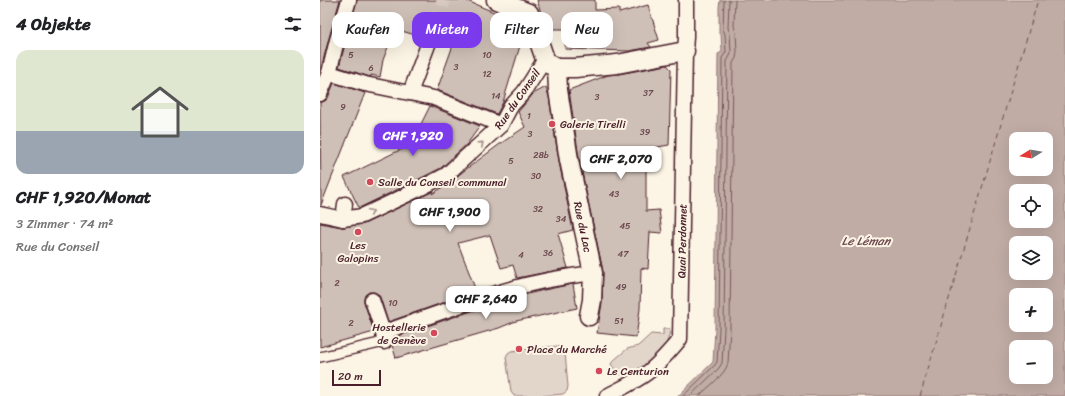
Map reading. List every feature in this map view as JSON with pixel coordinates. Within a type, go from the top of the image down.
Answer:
[{"type":"street","points":[[320,94],[329,73],[349,0]]},
{"type":"street","points":[[496,0],[527,6]]},
{"type":"street","name":"Quai Perdonnet","points":[[606,396],[648,373],[680,339],[686,0]]},
{"type":"street","name":"Rue du Lac","points":[[527,6],[551,63],[558,90],[569,160],[593,272],[592,300],[589,316]]},
{"type":"street","points":[[410,93],[427,48]]},
{"type":"street","points":[[551,63],[575,68],[617,64],[685,51]]},
{"type":"street","name":"Rue du Conseil","points":[[320,214],[343,219],[362,216],[446,175],[501,125],[511,106],[551,63]]},
{"type":"street","points":[[329,73],[365,84],[434,98],[501,125]]},
{"type":"street","points":[[343,219],[345,204]]},
{"type":"street","points":[[384,342],[386,334],[390,330],[493,294],[573,275],[593,272]]},
{"type":"street","points":[[372,300],[383,332],[384,342]]},
{"type":"lane","points":[[320,357],[384,342]]},
{"type":"shaded area","points":[[663,329],[669,329],[670,332],[664,349],[658,356],[629,377],[617,373],[611,364],[613,361],[627,349],[638,346],[651,334],[663,335]]},
{"type":"shaded area","points":[[557,346],[562,347],[565,352],[568,386],[567,391],[563,394],[542,396],[514,396],[511,392],[506,357],[508,353],[511,351]]},
{"type":"water","name":"Le Léman","points":[[720,0],[1065,0],[1065,396],[678,396],[713,362],[715,329],[718,54],[722,52],[721,34],[719,34]]},
{"type":"building","points":[[320,0],[340,0],[337,12],[332,12],[332,28],[320,72]]},
{"type":"building","points":[[357,0],[465,0],[494,12],[490,12],[490,48],[519,48],[503,102],[497,114],[437,90],[452,48],[482,48],[482,12],[412,12],[412,34],[404,32],[404,12],[354,12]]},
{"type":"building","points":[[537,0],[595,0],[595,10],[619,9],[619,13],[648,5],[659,40],[648,43],[651,47],[629,51],[565,49],[613,48],[613,12],[561,12],[561,29],[553,29],[553,12],[541,12]]},
{"type":"building","points":[[344,48],[388,48],[383,60],[380,77],[371,75],[371,77],[339,67]]},
{"type":"building","points":[[667,65],[671,69],[669,145],[646,149],[646,211],[659,210],[662,233],[650,232],[648,269],[641,268],[640,309],[636,337],[597,333],[602,303],[603,271],[579,158],[569,90],[608,75]]},
{"type":"building","points":[[334,83],[365,93],[321,205],[320,102],[325,101],[328,98]]},
{"type":"building","points":[[546,87],[573,230],[558,234],[568,268],[517,278],[513,265],[501,268],[490,235],[458,243],[476,291],[388,322],[380,297],[374,292],[369,292],[365,295],[364,302],[374,332],[320,347],[320,223],[342,227],[364,224],[434,191],[432,194],[525,127],[518,112],[533,94]]},
{"type":"building","points":[[430,106],[480,126],[467,144],[441,168],[359,208],[344,177],[404,148],[421,124]]},
{"type":"building","points":[[573,284],[577,308],[516,321],[499,328],[396,358],[392,345],[395,337],[507,299]]},
{"type":"ferry route","points":[[920,396],[1038,0]]},
{"type":"tunnel","points":[[440,12],[444,0]]},
{"type":"place","name":"Galerie Tirelli","points":[[552,124]]},
{"type":"place","name":"Salle du Conseil communal","points":[[370,182]]},
{"type":"place","name":"Les Galopins","points":[[358,232]]},
{"type":"place","name":"Hostellerie de Genève","points":[[434,333]]},
{"type":"place","name":"Place du Marché","points":[[519,349]]},
{"type":"place","name":"Le Centurion","points":[[599,371]]}]
